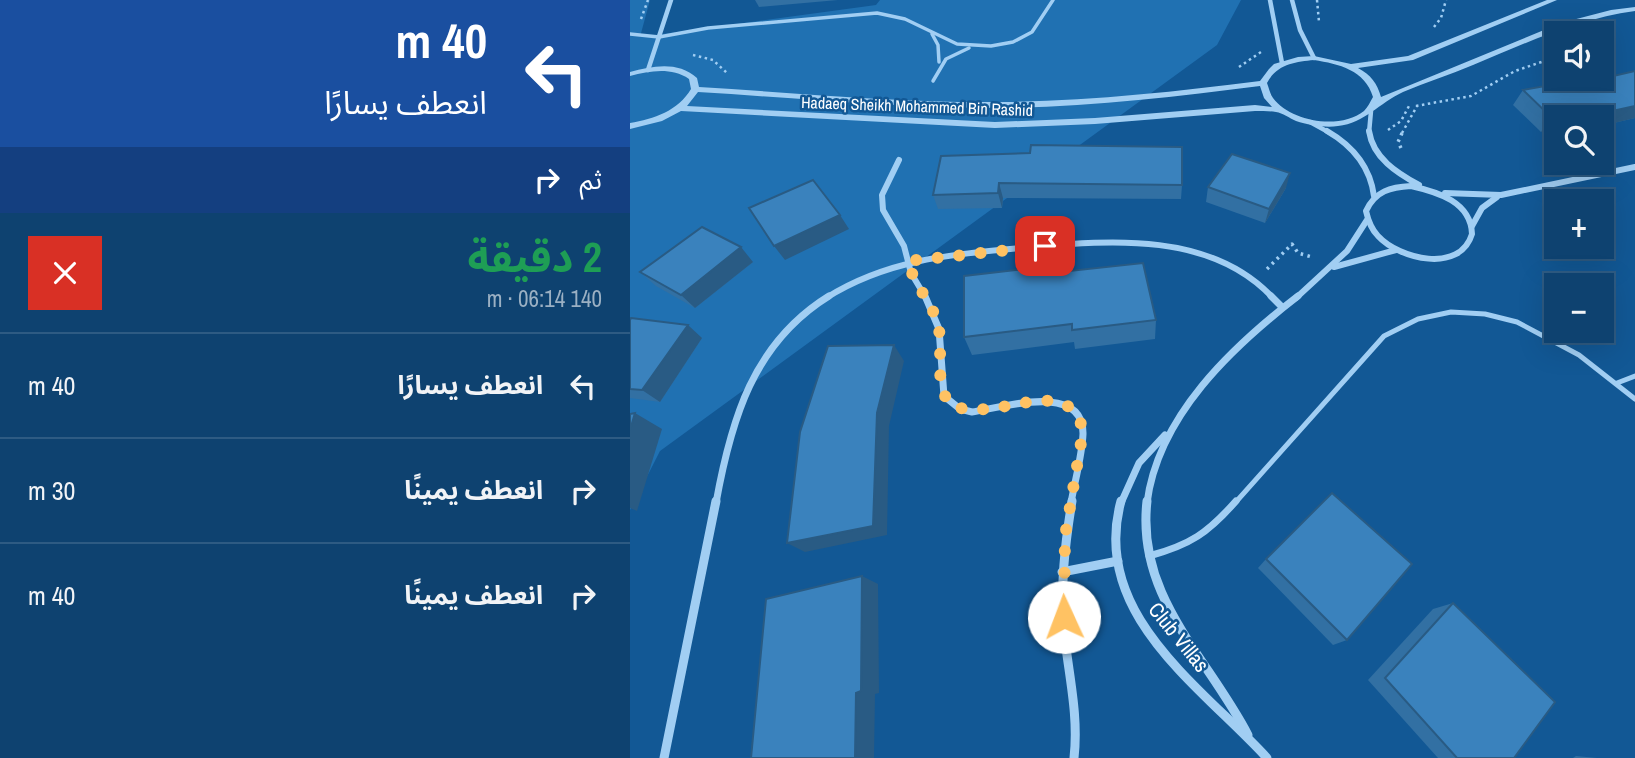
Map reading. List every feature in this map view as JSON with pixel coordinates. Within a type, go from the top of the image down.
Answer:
[{"type":"street","points":[[648,70],[671,0]]},
{"type":"street","points":[[1270,0],[1282,63]]},
{"type":"street","points":[[1292,0],[1300,30],[1314,58]]},
{"type":"street","points":[[1374,195],[1372,176],[1361,157],[1334,135],[1281,110],[1267,97],[1263,83],[1272,69],[1282,63],[1314,58],[1349,66],[1410,58],[1552,0]]},
{"type":"street","points":[[1307,121],[1344,122],[1396,91],[1451,72],[1558,27],[1607,12],[1635,9]]},
{"type":"street","points":[[1349,66],[1373,83],[1377,97],[1368,130],[1378,153],[1402,176],[1426,189]]},
{"type":"street","points":[[630,74],[671,69],[688,73],[695,83],[695,89],[679,108],[654,120],[630,126]]},
{"type":"street","name":"Hadaeq Sheikh Mohammed Bin Rashid","points":[[695,89],[901,103],[1000,106],[1100,102],[1263,83]]},
{"type":"street","name":"Hadaeq Sheikh Mohammed Bin Rashid","points":[[679,108],[995,125],[1095,121],[1255,108],[1281,110]]},
{"type":"street","points":[[899,160],[884,189],[881,209],[888,226],[902,242],[914,278],[938,321],[942,387],[950,404],[972,412],[1049,400],[1069,406],[1081,421],[1083,431],[1065,536],[1062,572],[1068,665],[1078,716],[1074,758]]},
{"type":"street","points":[[1334,267],[1354,245],[1367,220],[1369,203],[1374,195],[1396,187],[1501,195],[1635,167]]},
{"type":"street","points":[[1437,192],[1460,206],[1472,226]]},
{"type":"street","points":[[1367,220],[1382,241],[1396,250],[1420,257],[1444,258],[1467,246],[1472,236],[1472,226],[1482,208],[1501,195]]},
{"type":"street","points":[[664,758],[723,466],[751,380],[770,349],[794,321],[823,299],[854,281],[908,261],[1098,240],[1131,241],[1194,253],[1255,281],[1282,307]]},
{"type":"street","points":[[1334,267],[1396,250]]},
{"type":"street","name":"Club Villas","points":[[1267,758],[1248,735],[1183,676],[1143,630],[1130,605],[1118,561],[1116,529],[1127,483],[1151,446],[1168,432],[1224,362],[1282,307],[1334,267]]},
{"type":"street","name":"Club Villas","points":[[1168,432],[1148,488],[1146,510],[1149,556],[1164,602],[1176,624],[1218,681],[1248,735]]},
{"type":"street","points":[[1062,572],[1118,561]]},
{"type":"lane","points":[[939,62],[955,52],[976,46],[1004,43],[1032,33],[1053,0]]},
{"type":"lane","points":[[630,34],[659,37],[708,28],[877,13],[903,17],[955,43],[976,46]]},
{"type":"lane","points":[[931,31],[938,45],[939,62],[933,80]]},
{"type":"lane","points":[[1149,556],[1185,546],[1214,526],[1384,336],[1419,317],[1463,312],[1512,320],[1561,342],[1635,399]]},
{"type":"lane","points":[[1617,383],[1635,376]]},
{"type":"path","points":[[1317,0],[1320,29]]},
{"type":"path","points":[[1429,31],[1441,18],[1446,0]]},
{"type":"path","points":[[1237,70],[1254,55],[1278,47]]},
{"type":"path","points":[[1409,107],[1471,96],[1515,71],[1544,61]]},
{"type":"path","points":[[729,75],[738,74]]},
{"type":"path","points":[[1405,156],[1398,142],[1417,106]]},
{"type":"path","points":[[1255,281],[1290,245],[1295,246],[1298,253],[1310,257],[1323,255]]},
{"type":"shaded area","points":[[630,0],[650,0],[640,37],[876,5],[880,0],[1241,0],[1217,45],[660,451],[630,510]]},
{"type":"building","points":[[1635,71],[1635,106],[1614,111],[1614,105],[1544,105],[1544,110],[1523,90],[1544,86],[1544,91],[1614,91],[1614,76]]},
{"type":"building","points":[[1031,145],[1182,147],[1182,185],[999,183],[998,193],[933,195],[941,156],[1030,153]]},
{"type":"building","points":[[1232,154],[1290,173],[1269,209],[1208,187]]},
{"type":"building","points":[[813,180],[840,215],[774,246],[749,208]]},
{"type":"building","points":[[702,227],[741,247],[681,295],[640,272]]},
{"type":"building","points":[[1143,263],[1156,320],[1072,330],[1072,324],[964,337],[964,276],[1041,267],[1042,274]]},
{"type":"building","points":[[631,318],[688,325],[642,390],[630,389]]},
{"type":"building","points":[[894,345],[877,413],[873,526],[787,543],[800,432],[828,346]]},
{"type":"building","points":[[635,413],[630,430],[630,414]]},
{"type":"building","points":[[1332,493],[1412,564],[1347,640],[1266,559]]},
{"type":"building","points":[[862,576],[861,691],[856,693],[855,758],[751,758],[766,599]]},
{"type":"building","points":[[1453,603],[1555,702],[1514,758],[1457,758],[1385,678]]},
{"type":"route","points":[[1045,246],[908,261],[918,286],[928,299],[938,321],[942,387],[950,404],[960,410],[972,412],[1038,400],[1059,401],[1069,406],[1081,421],[1083,431],[1065,536],[1062,572],[1064,617]]}]
